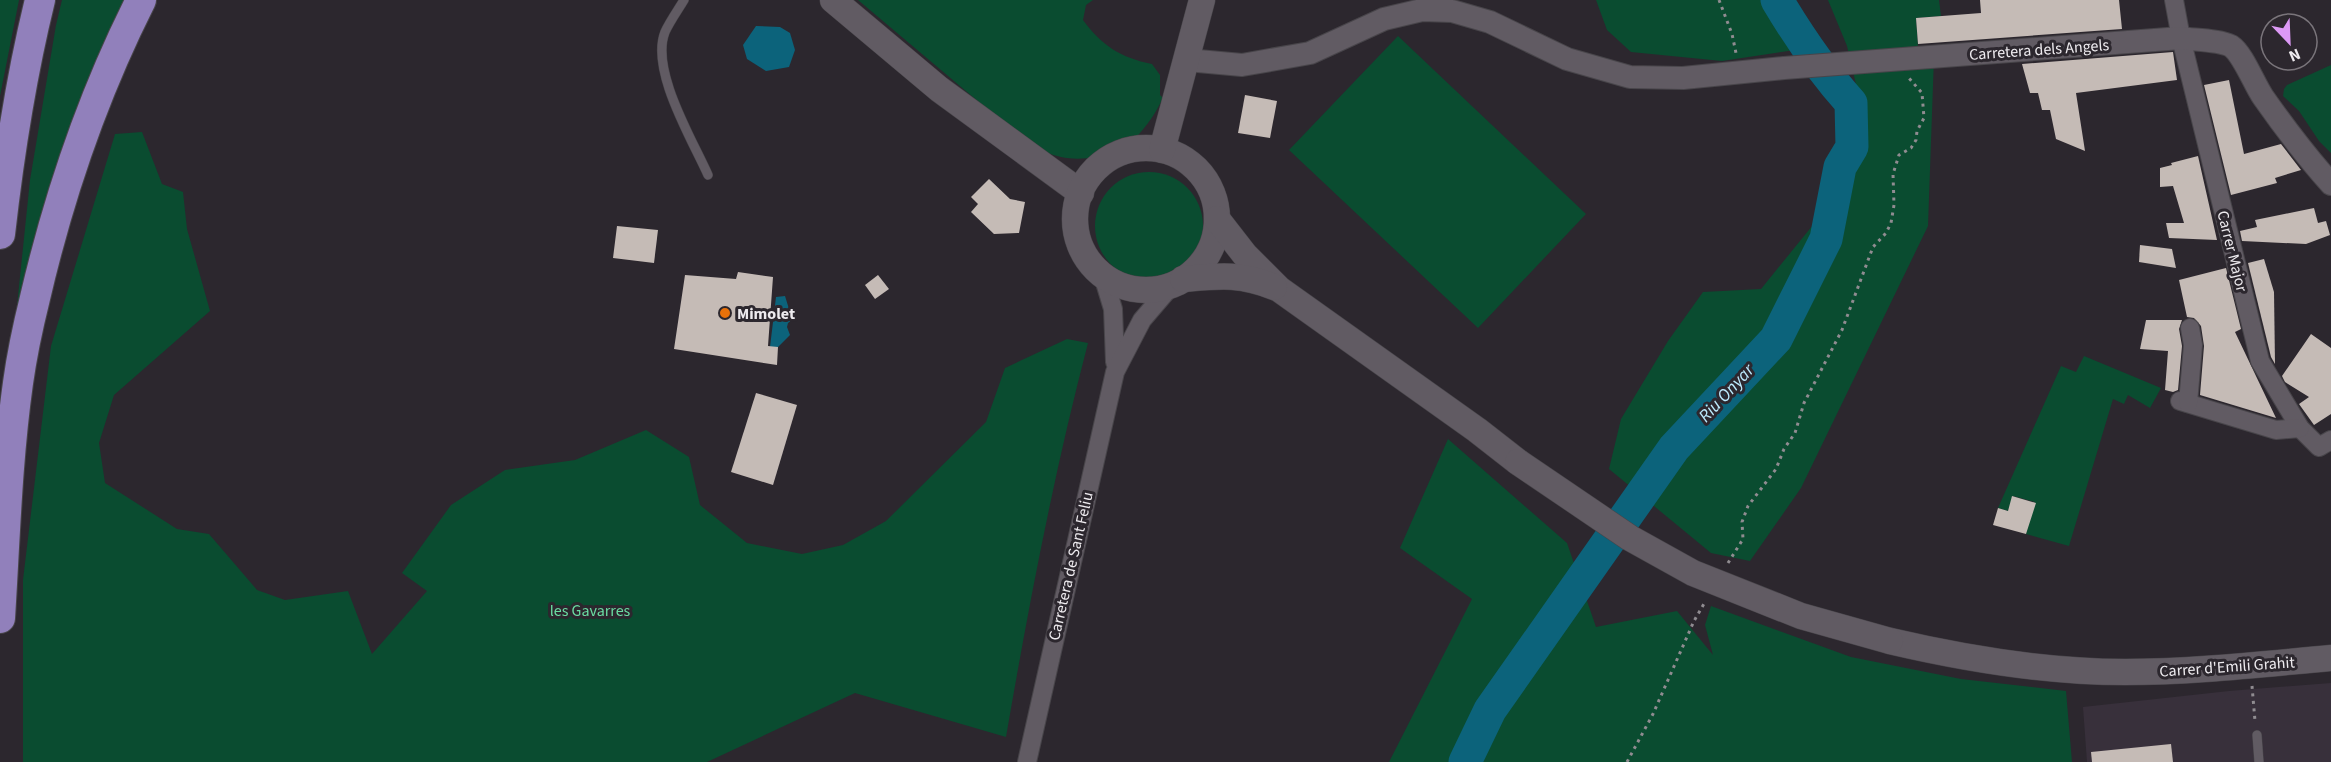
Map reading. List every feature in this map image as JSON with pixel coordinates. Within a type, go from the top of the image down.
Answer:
[{"type":"highway","points":[[0,234],[7,173],[27,52],[39,0]]},
{"type":"highway","points":[[0,618],[9,463],[18,383],[32,308],[47,246],[80,141],[111,62],[141,0]]},
{"type":"main road","points":[[833,0],[939,89],[1081,193]]},
{"type":"main road","points":[[1162,150],[1202,0]]},
{"type":"main road","points":[[1140,149],[1162,150],[1184,159],[1202,175],[1213,196],[1217,219],[1213,243],[1208,254],[1193,272],[1178,282],[1161,289],[1125,287],[1103,276],[1087,258],[1078,236],[1076,214],[1081,193],[1092,174],[1108,159],[1140,149]]},
{"type":"main road","points":[[1217,219],[1245,255],[1279,289]]},
{"type":"main road","points":[[1178,282],[1229,275],[1254,278],[1279,289]]},
{"type":"main road","name":"Carrer d'Emili Grahit","points":[[1279,289],[1477,430],[1518,462],[1630,538],[1693,573],[1801,615],[1862,635],[1890,641],[1995,662],[2061,669],[2124,672],[2197,670],[2331,658]]},
{"type":"street","name":"Carrer Major","points":[[2174,0],[2181,38],[2260,361],[2300,428],[2325,444]]},
{"type":"street","name":"Carretera dels Angels","points":[[1187,60],[1242,65],[1310,53],[1384,19],[1422,10],[1452,11],[1490,21],[1567,59],[1630,77],[1683,78],[1745,71],[2181,38],[2222,44],[2230,46],[2237,52],[2261,94],[2331,184]]},
{"type":"street","name":"Carretera de Sant Feliu","points":[[1028,762],[1115,372],[1116,336],[1113,309],[1103,276]]},
{"type":"street","name":"Carretera de Sant Feliu","points":[[1115,372],[1129,341],[1142,320],[1178,282]]},
{"type":"street","points":[[2190,328],[2193,345],[2184,402],[2276,430],[2300,428]]},
{"type":"lane","points":[[684,0],[665,33],[661,60],[666,82],[708,175]]},
{"type":"lane","points":[[2257,735],[2259,762]]},
{"type":"path","points":[[1719,0],[1745,71]]},
{"type":"path","points":[[1726,566],[1743,539],[1742,522],[1748,506],[1776,470],[1784,449],[1795,433],[1804,403],[1825,367],[1842,330],[1873,247],[1886,233],[1891,223],[1894,205],[1893,174],[1899,155],[1911,148],[1924,118],[1922,93],[1910,81],[1901,59]]},
{"type":"path","points":[[1627,762],[1653,714],[1694,621],[1710,593]]},
{"type":"path","points":[[2251,683],[2257,735]]},
{"type":"shaded area","points":[[2331,683],[2331,762],[2087,762],[2083,707],[2229,691]]},
{"type":"green space","points":[[0,0],[19,0],[0,96]]},
{"type":"green space","points":[[62,0],[129,0],[11,364],[30,180]]},
{"type":"green space","points":[[858,0],[1093,0],[1086,5],[1083,20],[1097,37],[1113,49],[1131,58],[1152,64],[1160,75],[1160,95],[1163,98],[1144,129],[1121,148],[1096,157],[1058,156],[1042,150],[1018,135]]},
{"type":"green space","points":[[1596,0],[1762,0],[1795,50],[1722,61],[1631,52],[1607,30]]},
{"type":"green space","points":[[1828,0],[1939,0],[1941,16],[1916,18],[1918,47],[1934,57],[1928,226],[1801,488],[1750,561],[1711,553],[1609,469],[1621,419],[1668,341],[1703,292],[1761,289],[1856,172],[1863,114],[1847,46]]},
{"type":"green space","points":[[1398,36],[1586,214],[1478,328],[1289,150]]},
{"type":"green space","points":[[2331,65],[2331,153],[2319,141],[2299,111],[2283,96],[2287,85]]},
{"type":"green space","name":"les Gavarres","points":[[142,132],[162,184],[183,192],[187,229],[210,311],[114,395],[99,443],[105,483],[177,529],[209,534],[257,590],[285,600],[348,591],[372,654],[427,591],[402,573],[451,505],[505,470],[575,460],[646,430],[689,457],[700,505],[747,543],[802,554],[843,545],[886,521],[986,422],[1005,368],[1067,339],[1088,343],[1043,539],[1006,737],[855,693],[707,762],[23,762],[23,580],[51,346],[115,134]]},
{"type":"green space","points":[[1149,172],[1170,177],[1187,188],[1198,205],[1203,226],[1198,247],[1187,264],[1170,275],[1149,280],[1128,275],[1111,264],[1100,247],[1095,226],[1100,205],[1111,188],[1128,177]]},
{"type":"green space","points":[[2084,356],[2161,388],[2150,408],[2128,395],[2124,404],[2113,399],[2069,546],[2026,534],[2035,502],[2013,496],[2008,511],[1998,508],[2061,366],[2076,372]]},
{"type":"green space","points":[[1448,439],[1567,543],[1596,627],[1677,611],[1713,655],[1705,625],[1711,606],[1851,657],[1961,679],[2066,691],[2072,762],[1389,762],[1472,599],[1400,548]]},
{"type":"water","points":[[756,26],[780,27],[790,33],[795,50],[789,67],[766,71],[747,59],[743,45]]},
{"type":"water","points":[[785,296],[789,309],[795,314],[787,327],[790,335],[778,347],[770,347],[776,297]]},
{"type":"building","points":[[1980,0],[2119,0],[2122,29],[1918,44],[1916,18],[1981,13]]},
{"type":"building","points":[[2173,52],[2177,80],[2076,93],[2085,151],[2056,139],[2050,110],[2042,110],[2038,93],[2030,93],[2022,64]]},
{"type":"building","points":[[2229,80],[2244,154],[2281,144],[2301,170],[2275,178],[2277,183],[2231,195],[2204,85]]},
{"type":"building","points":[[1245,95],[1277,101],[1270,138],[1238,133]]},
{"type":"building","points":[[2198,156],[2217,240],[2169,238],[2166,223],[2184,223],[2173,186],[2160,187],[2160,168]]},
{"type":"building","points":[[989,179],[1010,199],[1025,202],[1019,233],[994,234],[971,212],[978,204],[971,197]]},
{"type":"building","points":[[2314,208],[2318,223],[2326,221],[2330,235],[2306,244],[2242,241],[2240,231],[2257,227],[2255,220]]},
{"type":"building","points":[[617,226],[658,230],[654,263],[613,258]]},
{"type":"building","points":[[2140,245],[2172,249],[2176,268],[2139,262]]},
{"type":"building","points":[[2264,259],[2274,292],[2275,364],[2271,357],[2248,263]]},
{"type":"building","points":[[2226,268],[2241,329],[2235,332],[2276,418],[2200,395],[2204,346],[2201,326],[2194,318],[2187,317],[2179,280]]},
{"type":"building","name":"Mimolet","points":[[738,272],[773,277],[768,346],[778,347],[777,365],[674,349],[685,275],[736,279]]},
{"type":"building","points":[[878,275],[889,289],[875,299],[865,285]]},
{"type":"building","points":[[2146,320],[2182,320],[2179,329],[2182,346],[2178,390],[2173,392],[2165,390],[2168,351],[2140,349]]},
{"type":"building","points":[[2311,334],[2331,348],[2331,414],[2314,425],[2299,404],[2309,397],[2285,382],[2282,376]]},
{"type":"building","points":[[756,393],[797,405],[773,485],[731,472]]},
{"type":"building","points":[[2012,496],[2036,503],[2026,534],[1993,525],[1998,508],[2008,511]]},
{"type":"building","points":[[2171,744],[2173,762],[2092,762],[2091,752]]},
{"type":"waterway","name":"Riu Onyar","points":[[1465,762],[1490,710],[1674,448],[1776,339],[1826,239],[1840,167],[1852,147],[1851,103],[1811,53],[1777,0]]},
{"type":"place","name":"Mimolet","points":[[725,313]]}]
